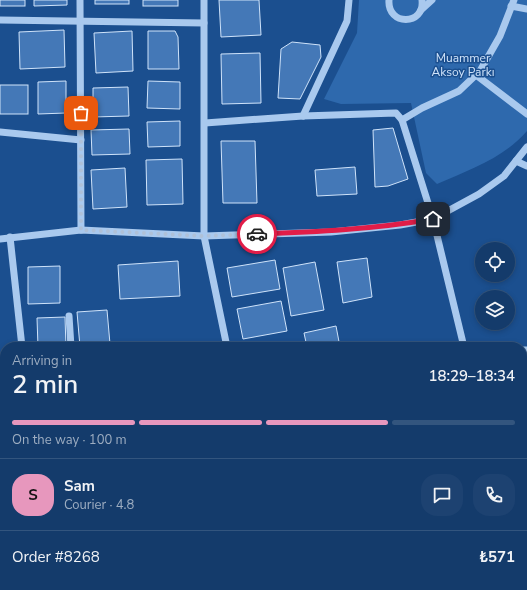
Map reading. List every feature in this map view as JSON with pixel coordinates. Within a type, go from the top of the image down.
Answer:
[{"type":"street","points":[[80,0],[81,230]]},
{"type":"street","points":[[204,0],[204,236],[226,342]]},
{"type":"street","points":[[302,116],[346,21],[349,0]]},
{"type":"street","points":[[389,0],[390,10],[393,15],[402,20],[414,18],[432,0]]},
{"type":"street","points":[[421,10],[422,0]]},
{"type":"street","points":[[402,120],[422,108],[459,91],[476,74],[490,54],[500,36],[512,3],[527,9]]},
{"type":"street","points":[[0,20],[204,23]]},
{"type":"street","points":[[476,74],[527,114]]},
{"type":"street","points":[[205,123],[302,116],[396,113],[402,120],[433,219],[463,342]]},
{"type":"street","points":[[0,132],[81,140]]},
{"type":"street","points":[[0,239],[81,230],[204,236],[331,232],[400,225],[433,219],[479,194],[504,176],[527,147]]},
{"type":"street","points":[[516,161],[527,166]]},
{"type":"street","points":[[10,237],[21,342]]},
{"type":"street","points":[[69,316],[71,342]]},
{"type":"green space","name":"Muammer Aksoy Parkı","points":[[359,0],[527,0],[527,131],[508,149],[497,156],[437,184],[426,173],[411,103],[341,104],[324,99],[357,33]]},
{"type":"building","points":[[0,0],[25,0],[25,6],[0,6]]},
{"type":"building","points":[[34,0],[67,0],[67,5],[34,6]]},
{"type":"building","points":[[95,0],[129,0],[129,4],[95,4]]},
{"type":"building","points":[[143,0],[178,0],[178,6],[143,6]]},
{"type":"building","points":[[219,0],[259,0],[261,35],[221,37]]},
{"type":"building","points":[[64,30],[65,67],[20,69],[19,32]]},
{"type":"building","points":[[132,31],[133,71],[96,73],[94,33]]},
{"type":"building","points":[[148,31],[175,31],[178,37],[179,69],[148,69]]},
{"type":"building","points":[[292,42],[320,45],[321,57],[300,99],[278,98],[281,49]]},
{"type":"building","points":[[260,53],[261,103],[222,104],[221,54]]},
{"type":"building","points":[[66,81],[66,113],[38,114],[38,82]]},
{"type":"building","points":[[148,81],[180,82],[180,109],[147,108]]},
{"type":"building","points":[[0,85],[28,85],[28,114],[0,114]]},
{"type":"building","points":[[128,87],[129,116],[93,117],[93,88]]},
{"type":"building","points":[[180,121],[180,146],[148,147],[147,122]]},
{"type":"building","points":[[393,128],[408,179],[388,186],[375,187],[373,130]]},
{"type":"building","points":[[129,129],[130,154],[92,155],[91,130]]},
{"type":"building","points":[[221,141],[255,141],[257,203],[223,203]]},
{"type":"building","points":[[182,159],[183,204],[147,205],[146,160]]},
{"type":"building","points":[[355,167],[357,194],[317,196],[315,170]]},
{"type":"building","points":[[125,168],[127,207],[93,209],[91,170]]},
{"type":"building","points":[[367,258],[372,297],[343,303],[337,262]]},
{"type":"building","points":[[275,260],[280,289],[232,297],[227,268]]},
{"type":"building","points":[[178,261],[180,296],[120,299],[118,265]]},
{"type":"building","points":[[315,262],[324,310],[291,316],[283,268]]},
{"type":"building","points":[[60,266],[60,303],[28,304],[28,267]]},
{"type":"building","points":[[281,301],[287,331],[243,339],[237,309]]},
{"type":"building","points":[[107,310],[110,342],[80,342],[77,312]]},
{"type":"building","points":[[65,317],[66,342],[38,342],[37,318]]},
{"type":"building","points":[[336,326],[339,342],[306,342],[304,333]]},
{"type":"way so far","points":[[81,113],[81,230],[204,236],[257,234]]},
{"type":"route","points":[[257,234],[331,232],[400,225],[433,219]]}]
